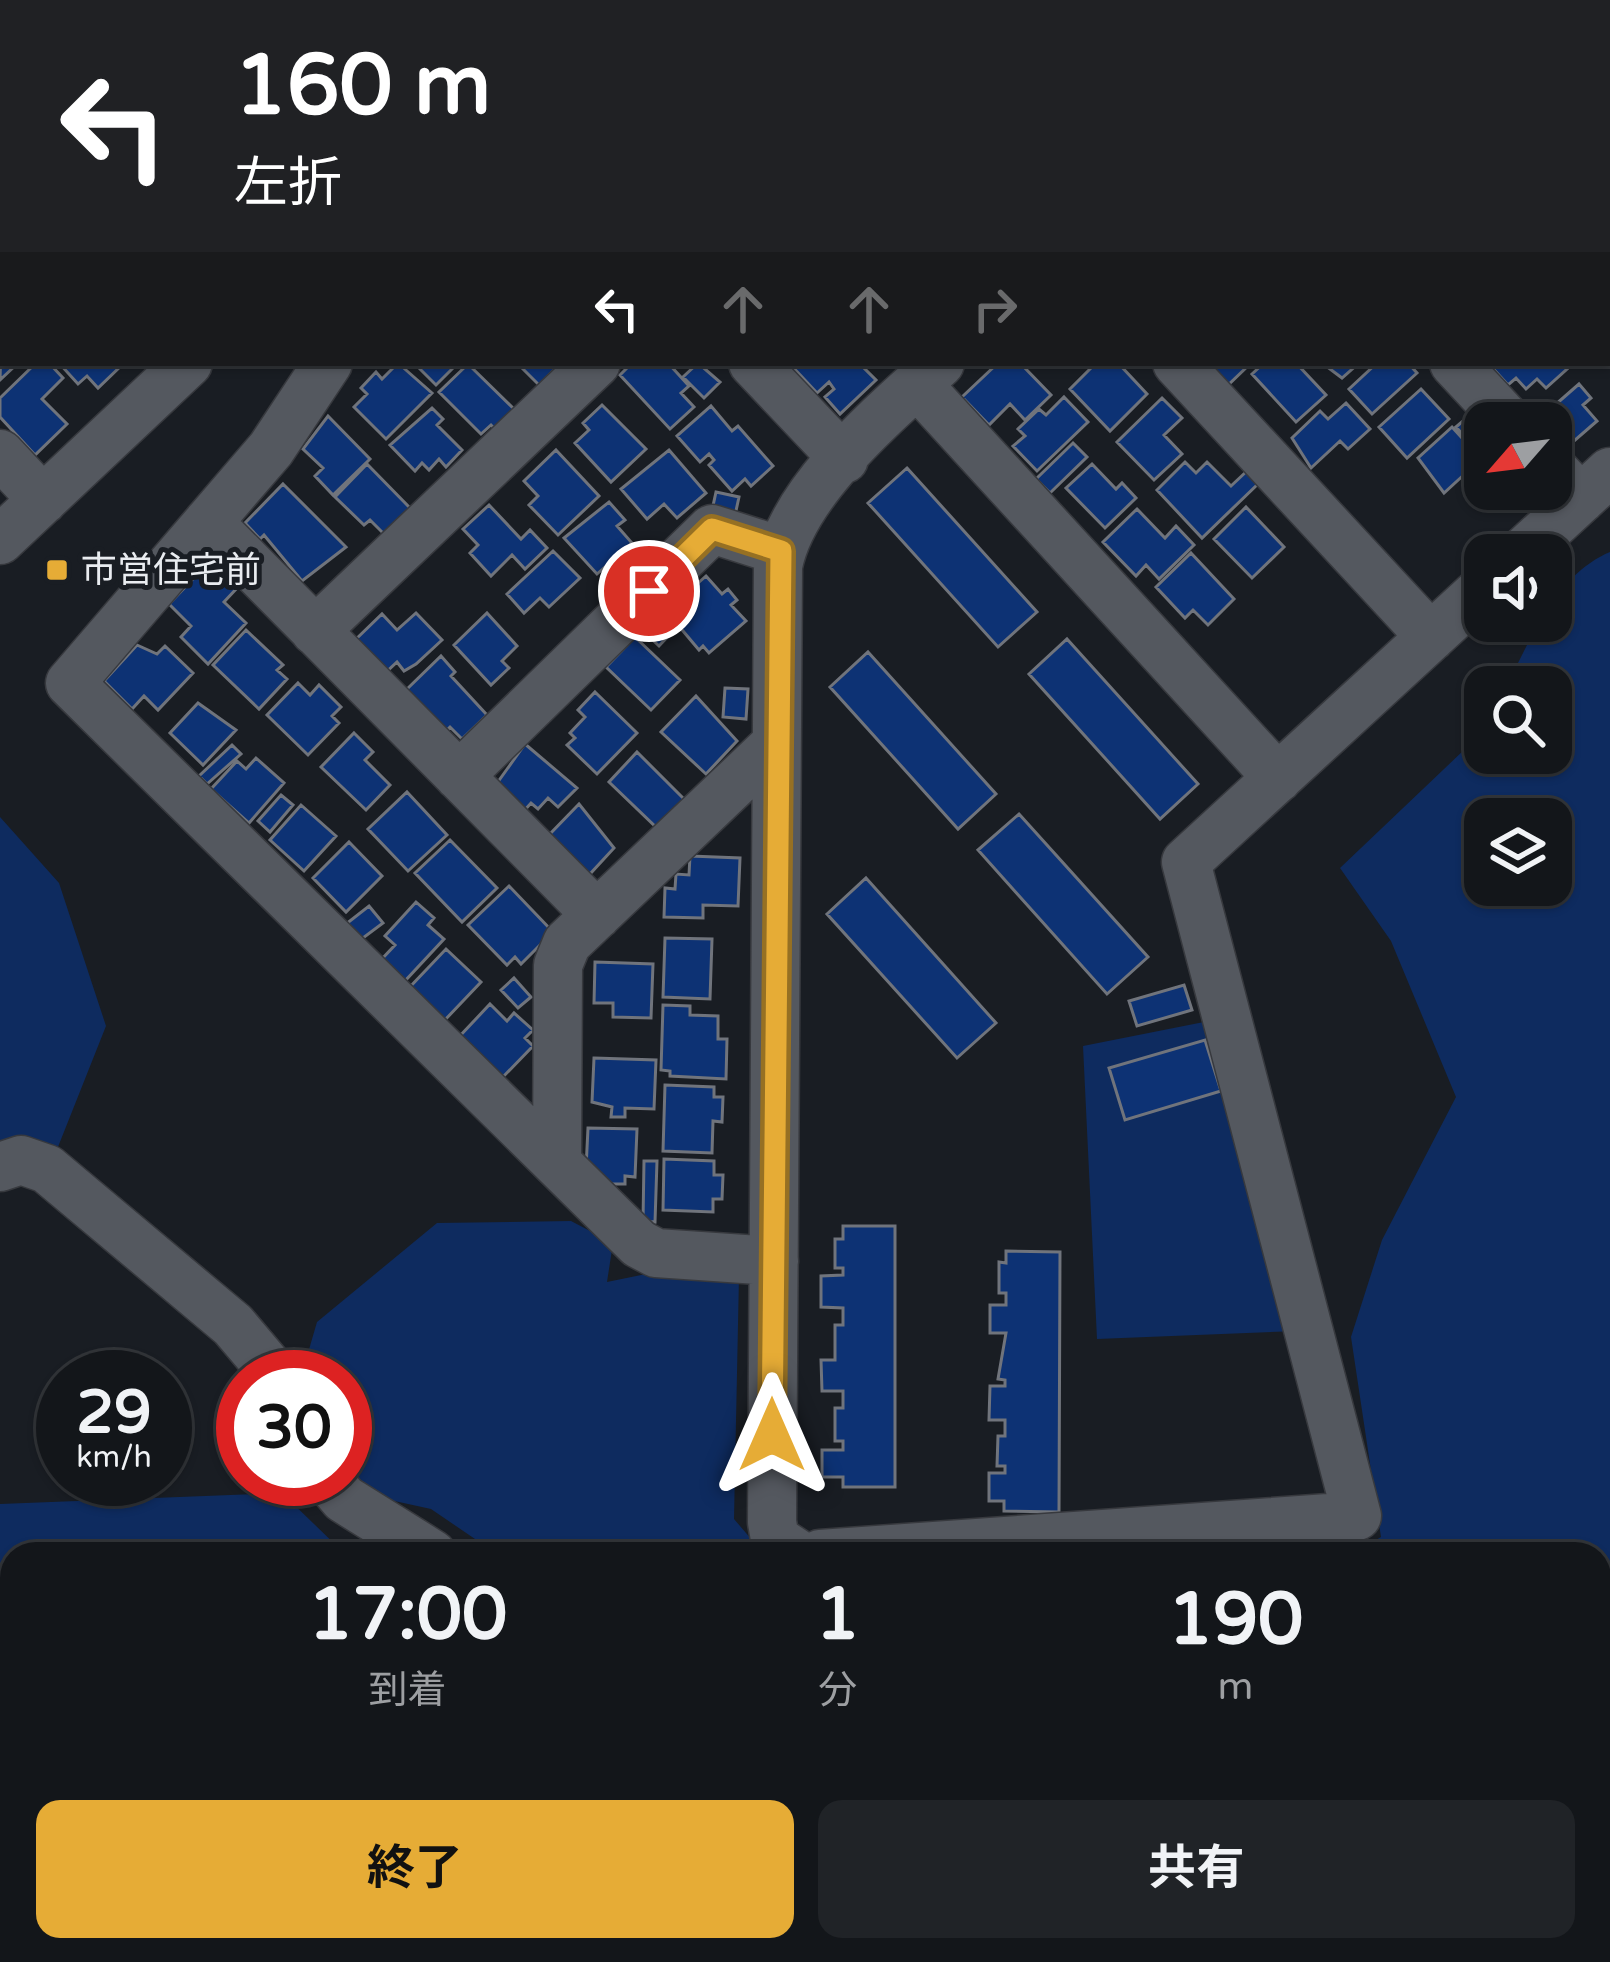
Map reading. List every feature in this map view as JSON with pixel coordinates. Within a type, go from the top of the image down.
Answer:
[{"type":"street","points":[[0,540],[185,366]]},
{"type":"street","points":[[326,366],[271,448],[70,683],[639,1244],[656,1253],[774,1261]]},
{"type":"street","points":[[316,631],[593,366]]},
{"type":"street","points":[[756,366],[844,459]]},
{"type":"street","points":[[1180,366],[1431,637]]},
{"type":"street","points":[[1457,366],[1490,402]]},
{"type":"street","points":[[780,1542],[772,1522],[781,551],[816,487],[929,374],[1278,778]]},
{"type":"street","points":[[0,454],[43,500]]},
{"type":"street","points":[[1537,534],[1581,480]]},
{"type":"street","points":[[208,522],[597,915]]},
{"type":"street","points":[[459,776],[712,529],[781,551]]},
{"type":"street","points":[[990,1542],[1357,1516],[1186,862],[1464,606]]},
{"type":"street","points":[[557,1163],[558,964],[567,943],[776,744]]},
{"type":"street","points":[[0,1167],[21,1160],[46,1169],[232,1325],[254,1350]]},
{"type":"street","points":[[355,1506],[414,1542]]},
{"type":"shaded area","points":[[1610,552],[1610,1542],[1373,1542],[1381,1537],[1351,1337],[1382,1240],[1456,1097],[1391,941],[1340,868],[1464,750],[1464,774],[1572,774],[1572,666],[1516,666],[1528,642],[1572,642],[1572,579]]},
{"type":"shaded area","points":[[0,817],[59,883],[106,1026],[52,1162],[0,1168]]},
{"type":"shaded area","points":[[1214,1020],[1297,1331],[1097,1339],[1083,1046]]},
{"type":"shaded area","points":[[571,1221],[613,1243],[607,1282],[646,1274],[739,1276],[734,1519],[754,1542],[479,1542],[431,1509],[372,1496],[372,1350],[309,1350],[317,1322],[437,1223]]},
{"type":"shaded area","points":[[216,1496],[216,1506],[295,1506],[333,1542],[0,1542],[0,1504],[192,1506],[192,1497]]},
{"type":"building","points":[[0,366],[15,366],[0,380]]},
{"type":"building","points":[[33,366],[52,366],[63,378],[42,399],[67,424],[35,455],[0,417],[0,398]]},
{"type":"building","points":[[62,366],[121,366],[98,388],[87,376],[78,384]]},
{"type":"building","points":[[401,366],[432,393],[386,439],[354,407],[367,394],[361,388],[376,372],[382,379]]},
{"type":"building","points":[[417,366],[455,366],[436,385]]},
{"type":"building","points":[[470,366],[518,413],[498,432],[491,425],[481,434],[439,392]]},
{"type":"building","points":[[520,366],[558,366],[539,385]]},
{"type":"building","points":[[629,366],[671,366],[689,386],[681,393],[694,407],[670,429],[620,375]]},
{"type":"building","points":[[701,366],[720,382],[704,398],[683,377]]},
{"type":"building","points":[[792,366],[864,366],[876,380],[840,414],[825,397],[834,389],[829,382],[817,393]]},
{"type":"building","points":[[995,366],[1023,366],[1051,395],[1025,420],[1010,404],[989,425],[962,397]]},
{"type":"building","points":[[1093,366],[1121,366],[1147,394],[1110,431],[1070,389]]},
{"type":"building","points":[[1209,366],[1248,366],[1227,386]]},
{"type":"building","points":[[1261,366],[1299,366],[1326,395],[1296,422],[1252,374]]},
{"type":"building","points":[[1326,366],[1356,366],[1342,378]]},
{"type":"building","points":[[1374,366],[1411,366],[1417,373],[1372,414],[1349,389]]},
{"type":"building","points":[[1491,366],[1567,369],[1546,388],[1537,379],[1526,389],[1516,378],[1508,385]]},
{"type":"building","points":[[1579,384],[1591,398],[1583,405],[1597,421],[1572,443],[1572,402],[1558,402]]},
{"type":"building","points":[[1421,389],[1449,419],[1407,458],[1379,427]]},
{"type":"building","points":[[1064,397],[1088,422],[1037,471],[1013,446],[1025,436],[1018,429],[1039,409],[1046,415]]},
{"type":"building","points":[[1162,398],[1182,418],[1164,435],[1182,454],[1154,480],[1117,442]]},
{"type":"building","points":[[1346,403],[1370,429],[1348,449],[1340,441],[1311,468],[1292,438],[1320,411],[1328,419]]},
{"type":"building","points":[[602,405],[646,449],[611,482],[575,443],[589,430],[583,423]]},
{"type":"building","points":[[711,406],[732,431],[738,426],[773,466],[751,486],[745,479],[732,491],[709,465],[714,460],[709,454],[700,462],[677,436]]},
{"type":"building","points":[[432,408],[443,419],[437,425],[462,450],[446,467],[439,459],[429,470],[422,463],[415,471],[390,445]]},
{"type":"building","points":[[328,416],[370,459],[333,495],[315,476],[323,468],[303,449]]},
{"type":"building","points":[[1452,427],[1464,440],[1464,475],[1444,493],[1418,458]]},
{"type":"building","points":[[1073,443],[1087,457],[1050,493],[1036,479]]},
{"type":"building","points":[[556,450],[599,496],[558,535],[529,505],[538,496],[524,481]]},
{"type":"building","points":[[669,450],[706,493],[677,518],[664,504],[647,519],[621,489]]},
{"type":"building","points":[[1185,462],[1196,473],[1207,462],[1231,486],[1248,470],[1260,482],[1202,538],[1157,490]]},
{"type":"building","points":[[367,464],[411,509],[385,535],[370,520],[364,525],[335,497]]},
{"type":"building","points":[[1092,464],[1116,489],[1122,483],[1136,498],[1105,528],[1066,488]]},
{"type":"building","points":[[907,468],[1037,612],[998,647],[868,503]]},
{"type":"building","points":[[283,484],[346,547],[302,581],[264,535],[260,539],[245,523]]},
{"type":"building","points":[[716,492],[739,497],[734,520],[711,515]]},
{"type":"building","points":[[609,502],[625,520],[617,526],[632,543],[597,574],[564,538]]},
{"type":"building","points":[[489,505],[521,539],[530,530],[547,548],[525,569],[512,555],[491,576],[470,553],[478,545],[463,529]]},
{"type":"building","points":[[1246,507],[1284,547],[1252,578],[1214,539]]},
{"type":"building","points":[[1137,509],[1165,538],[1176,526],[1194,545],[1159,579],[1146,565],[1136,576],[1103,542]]},
{"type":"building","points":[[553,551],[580,578],[549,607],[540,598],[524,613],[507,594]]},
{"type":"building","points":[[1191,553],[1234,599],[1208,625],[1193,610],[1185,618],[1156,587]]},
{"type":"building","points":[[211,560],[238,587],[224,602],[246,623],[208,664],[181,637],[191,626],[169,604]]},
{"type":"building","points":[[706,576],[722,594],[728,589],[737,600],[731,605],[746,621],[709,653],[703,646],[699,650],[670,608]]},
{"type":"building","points":[[659,612],[676,628],[659,646],[642,630]]},
{"type":"building","points":[[416,613],[442,640],[416,664],[404,671],[397,662],[383,675],[353,642],[382,614],[397,630]]},
{"type":"building","points":[[487,613],[517,646],[502,661],[509,668],[491,685],[454,645]]},
{"type":"building","points":[[246,630],[283,665],[277,670],[287,679],[259,709],[213,665]]},
{"type":"building","points":[[635,637],[680,680],[651,710],[606,667]]},
{"type":"building","points":[[1067,639],[1198,784],[1160,819],[1029,674]]},
{"type":"building","points":[[137,645],[157,654],[165,646],[193,673],[158,710],[144,696],[132,709],[104,681]]},
{"type":"building","points":[[868,652],[996,794],[958,829],[830,687]]},
{"type":"building","points":[[441,656],[455,672],[451,676],[487,715],[462,739],[450,727],[444,733],[405,691]]},
{"type":"building","points":[[298,683],[310,695],[319,685],[341,707],[332,716],[339,723],[308,755],[267,715]]},
{"type":"building","points":[[725,688],[748,689],[746,719],[723,717]]},
{"type":"building","points":[[595,692],[637,733],[597,774],[567,745],[575,738],[570,733],[585,717],[578,710]]},
{"type":"building","points":[[696,696],[737,741],[706,774],[661,732]]},
{"type":"building","points":[[198,703],[236,730],[203,765],[170,733]]},
{"type":"building","points":[[354,733],[373,752],[365,760],[390,785],[366,810],[321,767]]},
{"type":"building","points":[[525,744],[577,788],[558,807],[548,798],[538,809],[531,803],[523,812],[495,786]]},
{"type":"building","points":[[232,745],[241,754],[207,784],[199,776]]},
{"type":"building","points":[[637,752],[684,799],[657,828],[609,782]]},
{"type":"building","points":[[256,758],[284,783],[249,823],[211,789],[237,761],[246,769]]},
{"type":"building","points":[[407,792],[447,835],[408,871],[368,829]]},
{"type":"building","points":[[281,795],[293,805],[270,832],[258,821]]},
{"type":"building","points":[[579,804],[614,848],[589,875],[548,836]]},
{"type":"building","points":[[301,805],[336,836],[304,871],[270,840]]},
{"type":"building","points":[[1019,814],[1148,957],[1107,994],[978,850]]},
{"type":"building","points":[[450,840],[497,888],[462,922],[415,873]]},
{"type":"building","points":[[349,842],[382,876],[346,912],[313,878]]},
{"type":"building","points":[[690,856],[740,858],[738,906],[703,905],[703,918],[664,917],[665,888],[675,889],[676,874],[689,875]]},
{"type":"building","points":[[866,878],[996,1023],[957,1058],[827,914]]},
{"type":"building","points":[[509,886],[553,932],[521,964],[515,957],[507,965],[468,925]]},
{"type":"building","points":[[416,902],[434,918],[428,925],[444,939],[403,983],[380,961],[395,945],[385,936]]},
{"type":"building","points":[[369,906],[383,923],[359,941],[346,924]]},
{"type":"building","points":[[665,938],[712,939],[710,999],[663,997]]},
{"type":"building","points":[[446,949],[481,982],[443,1022],[408,989]]},
{"type":"building","points":[[595,962],[653,964],[651,1018],[613,1017],[613,1003],[594,1003]]},
{"type":"building","points":[[514,978],[531,997],[518,1008],[501,990]]},
{"type":"building","points":[[1184,985],[1192,1010],[1137,1026],[1129,1001]]},
{"type":"building","points":[[490,1004],[507,1021],[514,1013],[533,1030],[525,1038],[533,1046],[501,1079],[458,1038]]},
{"type":"building","points":[[663,1005],[690,1006],[690,1015],[718,1016],[718,1039],[727,1039],[726,1079],[670,1076],[670,1071],[661,1070]]},
{"type":"building","points":[[1205,1040],[1221,1091],[1125,1120],[1109,1068]]},
{"type":"building","points":[[594,1058],[656,1060],[654,1109],[625,1108],[625,1117],[611,1117],[612,1107],[592,1102]]},
{"type":"building","points":[[665,1085],[714,1087],[714,1097],[723,1097],[722,1122],[713,1121],[712,1153],[663,1151]]},
{"type":"building","points":[[588,1128],[637,1129],[635,1177],[625,1176],[625,1184],[602,1184],[586,1169]]},
{"type":"building","points":[[664,1159],[714,1161],[714,1175],[723,1175],[722,1199],[713,1199],[713,1212],[663,1210]]},
{"type":"building","points":[[644,1161],[657,1161],[655,1222],[643,1221]]},
{"type":"building","points":[[843,1226],[895,1226],[895,1487],[843,1487],[843,1477],[822,1477],[822,1450],[843,1450],[843,1441],[835,1441],[835,1408],[843,1408],[843,1391],[822,1391],[821,1360],[835,1360],[835,1325],[843,1325],[843,1308],[821,1307],[821,1276],[843,1275],[843,1268],[835,1268],[835,1239],[843,1239]]},
{"type":"building","points":[[1006,1251],[1060,1252],[1059,1512],[1004,1511],[1004,1501],[989,1501],[989,1473],[1005,1473],[1005,1466],[997,1466],[998,1436],[1005,1436],[1005,1420],[989,1420],[990,1386],[1005,1386],[1005,1380],[998,1379],[1006,1333],[990,1333],[990,1305],[1006,1305],[1006,1293],[999,1293],[999,1262],[1006,1263]]},
{"type":"place","name":"市営住宅前","points":[[57,570]]},
{"type":"route","points":[[649,591],[712,529],[781,551],[772,1435]]}]
